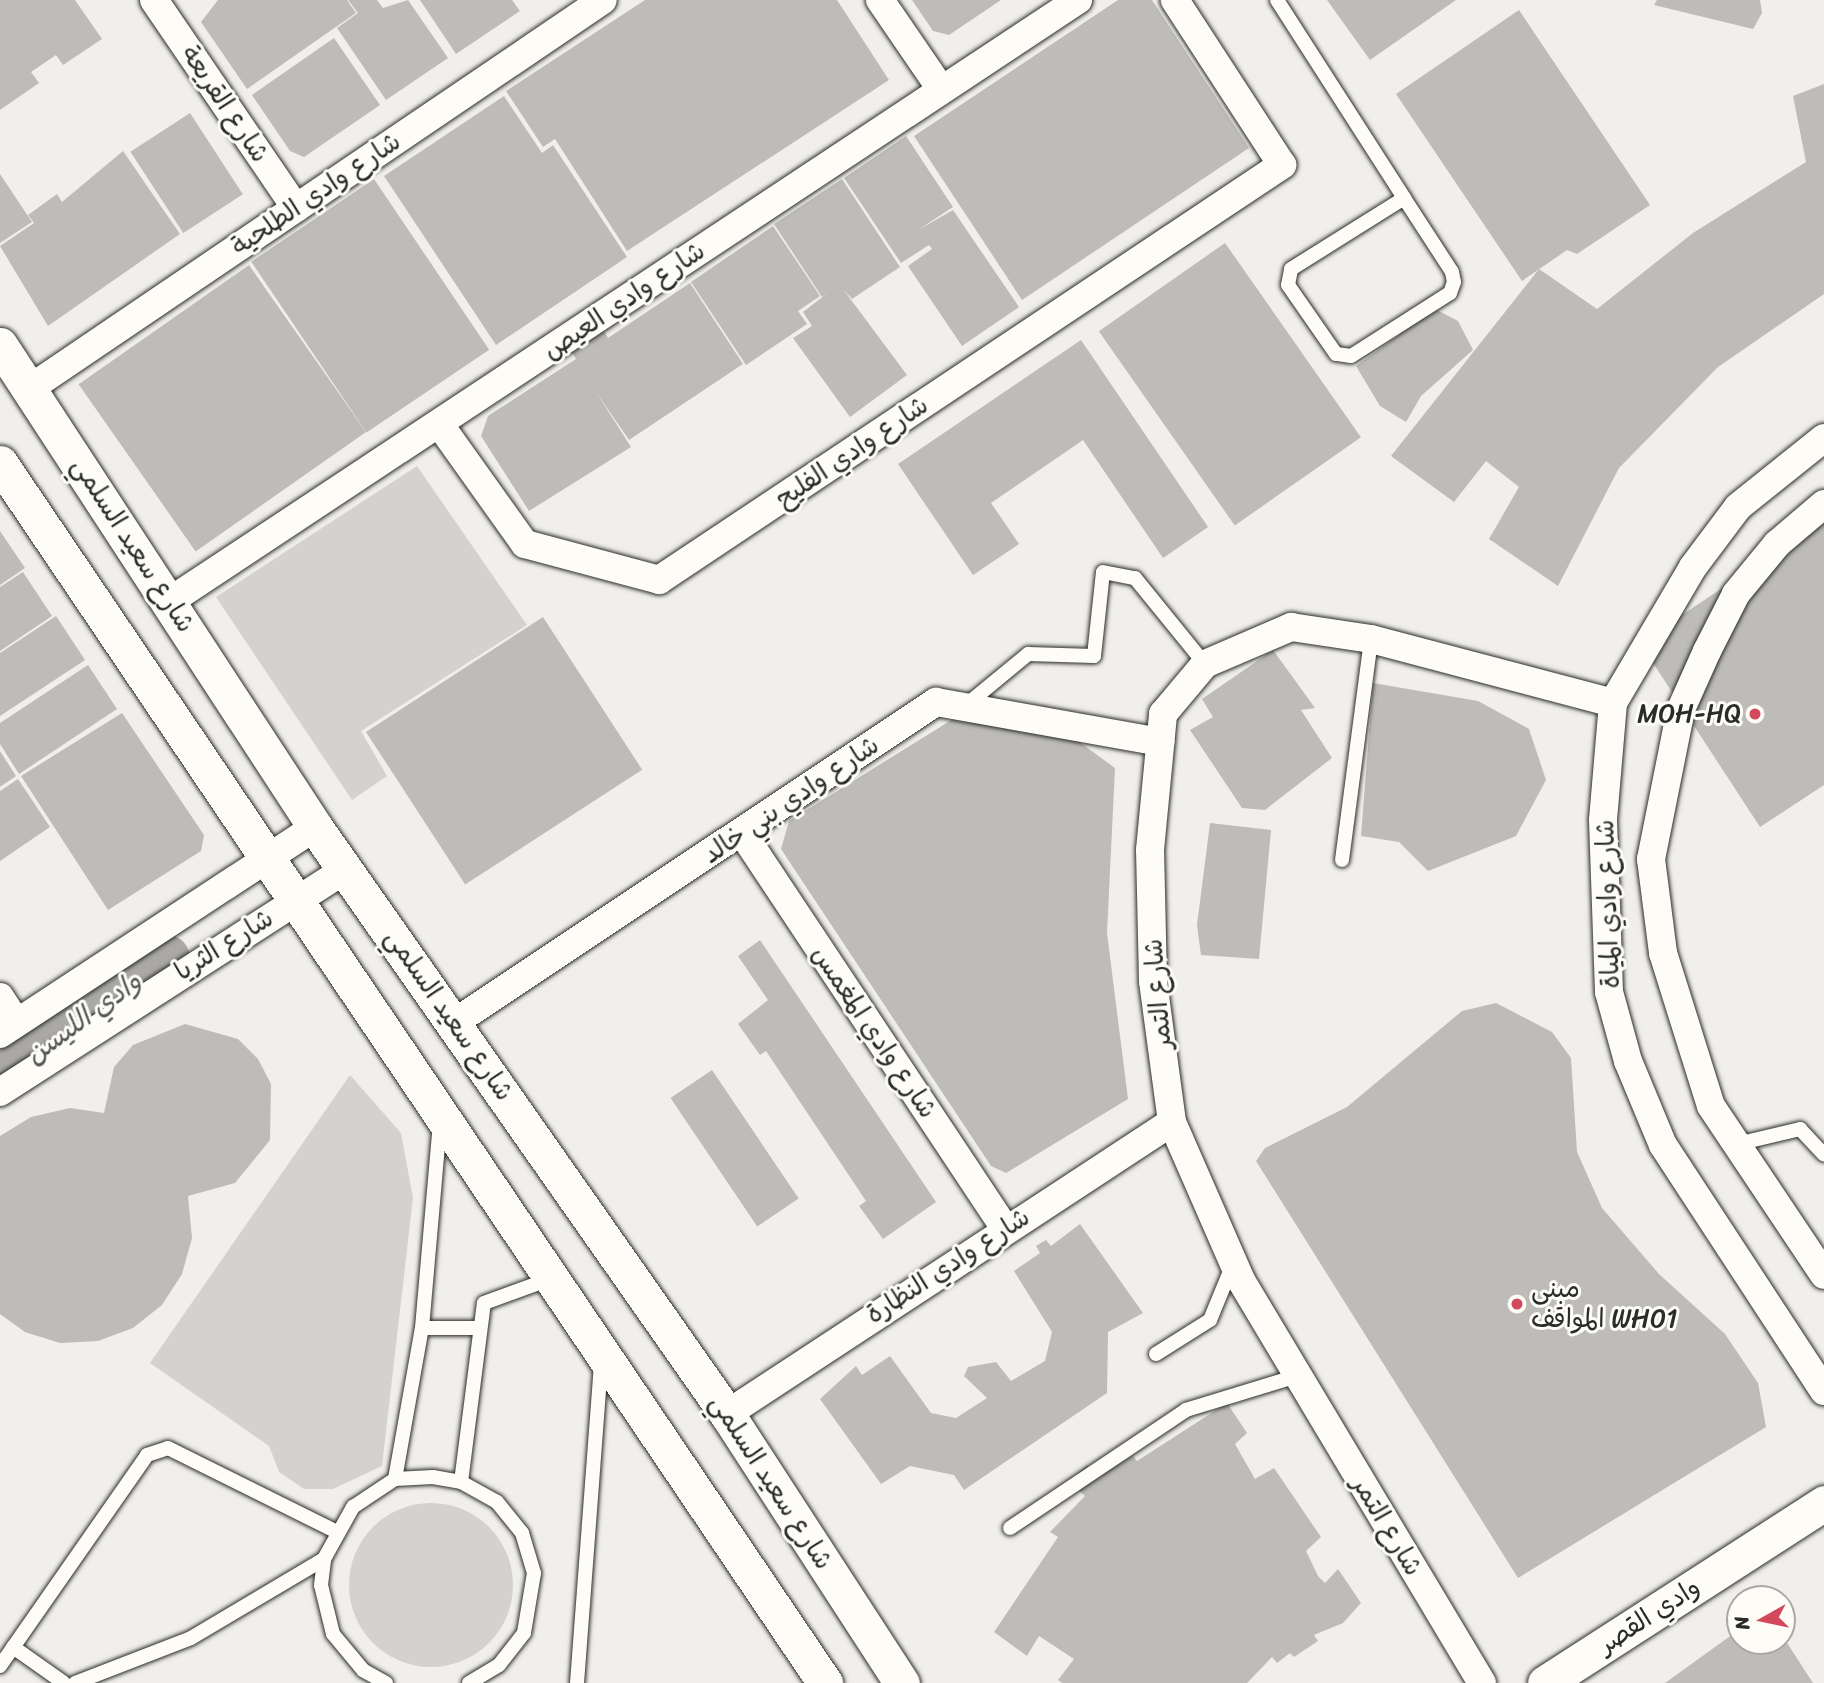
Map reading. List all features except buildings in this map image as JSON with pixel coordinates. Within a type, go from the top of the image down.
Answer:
[{"type":"street","name":"شارع وادي الطلحية","points":[[29,388],[603,0]]},
{"type":"street","points":[[880,0],[941,89]]},
{"type":"street","name":"شارع وادي العيص","points":[[170,601],[440,425],[1078,0]]},
{"type":"street","name":"شارع وادي الفليح","points":[[440,425],[525,544],[659,580],[1282,165],[1175,0]]},
{"type":"street","name":"شارع القريعة","points":[[166,4],[296,208]]},
{"type":"street","name":"شارع سعيد السلمي","points":[[0,345],[170,601],[315,827],[455,1022],[727,1414],[902,1683]]},
{"type":"street","name":"شارع وادي المياة","points":[[1824,438],[1738,507],[1693,567],[1613,703],[1603,820],[1609,992],[1628,1061],[1663,1144],[1824,1391]]},
{"type":"street","points":[[0,463],[270,859],[440,1123],[550,1279],[601,1360],[825,1683]]},
{"type":"street","name":"شارع وادي المياة","points":[[1821,1262],[1711,1106],[1688,1042],[1663,953],[1651,859],[1681,709],[1707,651],[1736,594],[1777,544],[1824,504]]},
{"type":"street","name":"شارع التمر","points":[[1482,1683],[1297,1376],[1234,1263],[1172,1122],[1153,981],[1150,850],[1163,714],[1205,664],[1291,627],[1371,639],[1613,703]]},
{"type":"street","name":"شارع وادي بني خالد","points":[[455,1022],[743,834],[936,702],[1160,742]]},
{"type":"street","name":"شارع الثريا","points":[[8,1028],[270,859],[315,827]]},
{"type":"street","name":"شارع وادي المغمس","points":[[743,834],[1006,1230]]},
{"type":"street","name":"شارع الثريا","points":[[0,1092],[344,870]]},
{"type":"street","points":[[0,997],[8,1028]]},
{"type":"street","name":"شارع وادي النظارة","points":[[727,1414],[1172,1122]]},
{"type":"street","name":"وادي القصر","points":[[1545,1683],[1824,1503]]},
{"type":"lane","points":[[1277,0],[1405,198],[1452,272],[1450,293],[1342,357],[1288,285],[1291,269],[1405,198]]},
{"type":"lane","points":[[965,706],[1028,654],[1094,656],[1102,572],[1135,578],[1205,664]]},
{"type":"lane","points":[[1342,860],[1371,639]]},
{"type":"lane","points":[[395,1479],[422,1328],[440,1123]]},
{"type":"lane","points":[[1737,1144],[1800,1129],[1824,1156]]},
{"type":"lane","points":[[1156,1354],[1210,1320],[1234,1263]]},
{"type":"lane","points":[[461,1482],[477,1328],[484,1303],[550,1279]]},
{"type":"lane","points":[[422,1328],[477,1328]]},
{"type":"lane","points":[[577,1683],[601,1360]]},
{"type":"lane","points":[[1010,1528],[1186,1410],[1297,1376]]},
{"type":"lane","points":[[0,1666],[147,1455],[168,1448],[335,1531]]},
{"type":"lane","points":[[387,1683],[363,1670],[333,1634],[321,1585],[324,1559],[335,1531],[353,1507],[395,1479],[461,1482],[511,1516],[534,1573],[524,1633],[499,1665],[469,1683]]},
{"type":"lane","points":[[75,1683],[191,1638],[324,1559]]},
{"type":"lane","points":[[13,1647],[64,1683]]},
{"type":"shaded area","points":[[417,466],[527,625],[361,731],[387,776],[352,800],[216,597]]},
{"type":"shaded area","points":[[350,1075],[401,1133],[413,1198],[382,1466],[333,1489],[304,1489],[279,1472],[269,1446],[150,1363]]},
{"type":"shaded area","points":[[431,1503],[462,1509],[489,1527],[507,1554],[513,1585],[507,1616],[489,1643],[462,1661],[431,1667],[400,1661],[373,1643],[355,1616],[349,1585],[355,1554],[373,1527],[400,1509]]},
{"type":"waterway","name":"وادي الليسن","points":[[0,1078],[166,958]]},
{"type":"place","name":"MOH-HQ","points":[[1755,714]]},
{"type":"place","name":"مبنى المواقف WH01","points":[[1517,1304]]}]
